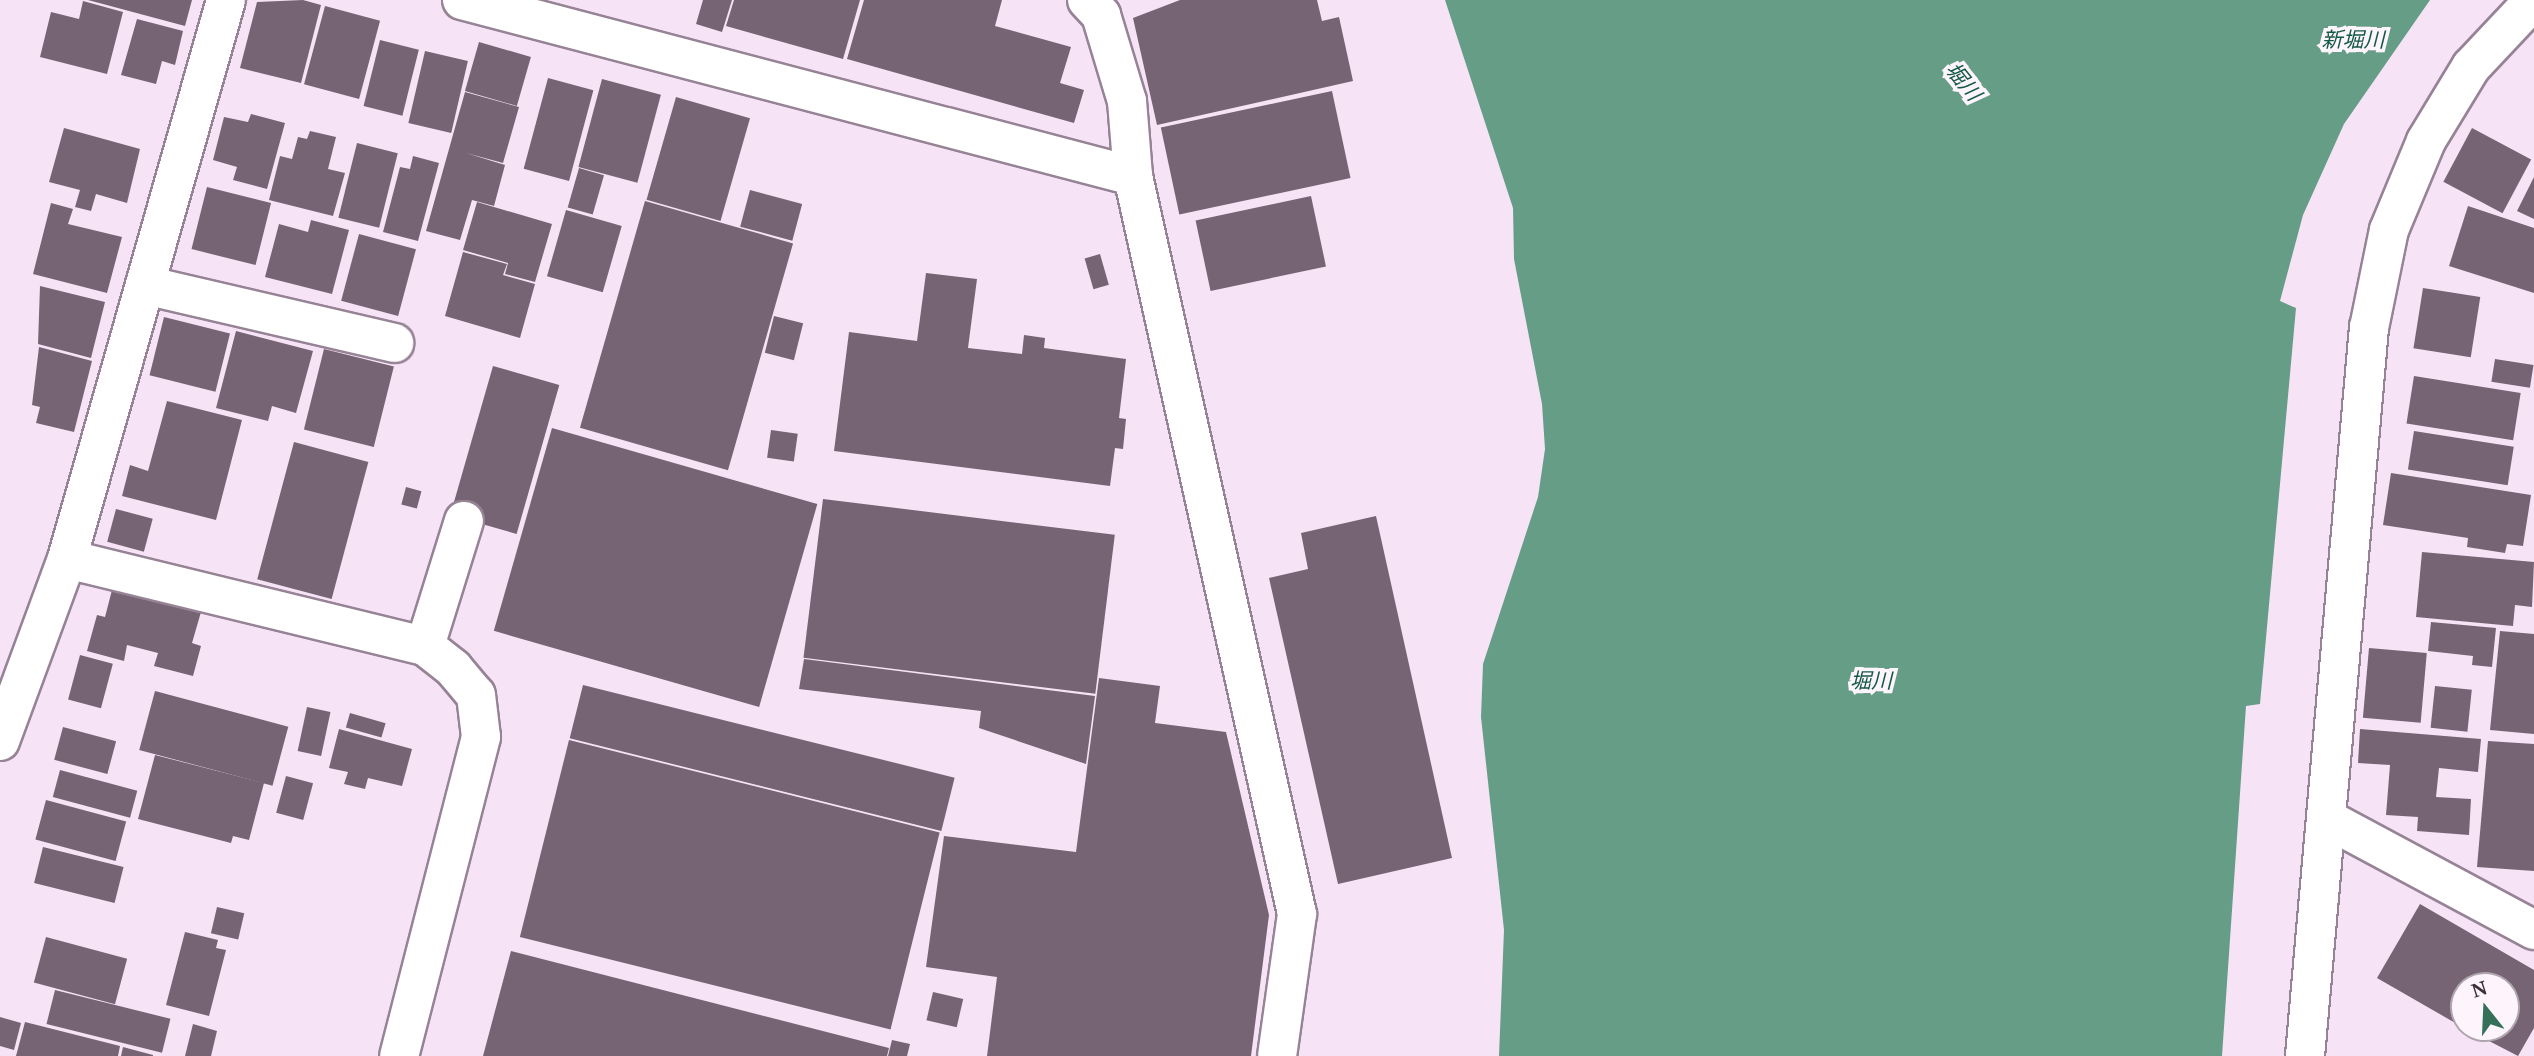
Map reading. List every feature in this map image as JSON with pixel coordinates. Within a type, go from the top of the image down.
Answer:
[{"type":"street","points":[[0,740],[67,559],[226,0]]},
{"type":"street","points":[[462,0],[1133,176]]},
{"type":"street","points":[[1087,0],[1101,15],[1127,102],[1133,176],[1297,915],[1277,1056]]},
{"type":"street","points":[[2305,1056],[2328,819],[2369,328],[2389,230],[2426,141],[2471,67],[2534,1]]},
{"type":"street","points":[[145,285],[394,344]]},
{"type":"street","points":[[425,646],[464,521]]},
{"type":"street","points":[[67,559],[425,646],[453,668],[476,695],[481,737],[399,1056]]},
{"type":"street","points":[[2328,819],[2534,930]]},
{"type":"water","name":"堀川","points":[[1445,0],[2430,0],[2344,124],[2303,215],[2280,301],[2296,308],[2260,704],[2246,706],[2222,1056],[1499,1056],[1504,930],[1481,717],[1483,664],[1538,497],[1545,449],[1542,404],[1514,259],[1513,208]]},
{"type":"building","points":[[88,0],[192,0],[185,26]]},
{"type":"building","points":[[303,0],[321,5],[301,83],[240,68],[257,2]]},
{"type":"building","points":[[703,0],[732,0],[722,32],[696,24]]},
{"type":"building","points":[[734,0],[860,0],[843,59],[726,26]]},
{"type":"building","points":[[864,0],[1002,0],[995,26],[1071,47],[1060,83],[1084,90],[1074,123],[847,59]]},
{"type":"building","points":[[1180,0],[1317,0],[1322,21],[1339,17],[1353,81],[1157,125],[1133,18]]},
{"type":"building","points":[[83,1],[123,12],[107,74],[40,57],[51,12],[79,19]]},
{"type":"building","points":[[325,6],[380,21],[359,99],[304,84]]},
{"type":"building","points":[[137,19],[183,31],[175,65],[162,61],[156,84],[121,75]]},
{"type":"building","points":[[380,40],[419,50],[402,116],[364,106]]},
{"type":"building","points":[[479,42],[531,57],[517,106],[465,91]]},
{"type":"building","points":[[425,51],[468,61],[451,133],[408,123]]},
{"type":"building","points":[[548,78],[593,90],[569,181],[524,169]]},
{"type":"building","points":[[602,79],[661,95],[637,183],[578,167]]},
{"type":"building","points":[[1332,91],[1351,178],[1179,214],[1161,127]]},
{"type":"building","points":[[465,92],[519,107],[503,163],[466,153],[505,165],[494,206],[472,200],[460,240],[426,231]]},
{"type":"building","points":[[676,97],[750,118],[721,221],[647,200]]},
{"type":"building","points":[[251,114],[285,123],[267,189],[233,180],[237,167],[213,160],[224,117],[248,122]]},
{"type":"building","points":[[64,128],[140,149],[127,203],[96,194],[91,211],[75,207],[80,190],[49,182]]},
{"type":"building","points":[[2472,128],[2531,159],[2503,213],[2443,182]]},
{"type":"building","points":[[310,131],[336,137],[328,169],[345,173],[333,216],[269,200],[280,156],[292,159],[298,137],[307,139]]},
{"type":"building","points":[[357,143],[398,153],[379,228],[338,218]]},
{"type":"building","points":[[413,156],[439,163],[418,241],[383,232],[400,167],[410,169]]},
{"type":"building","points":[[579,168],[604,175],[593,215],[568,207]]},
{"type":"building","points":[[2534,177],[2534,219],[2517,211]]},
{"type":"building","points":[[207,187],[271,203],[256,265],[192,249]]},
{"type":"building","points":[[750,190],[802,204],[792,241],[740,227]]},
{"type":"building","points":[[1311,196],[1326,266],[1211,291],[1196,221]]},
{"type":"building","points":[[645,201],[793,243],[728,470],[580,428]]},
{"type":"building","points":[[477,202],[552,224],[535,282],[505,274],[508,263],[463,250]]},
{"type":"building","points":[[51,203],[73,209],[68,224],[122,237],[107,293],[33,274]]},
{"type":"building","points":[[2468,206],[2534,228],[2534,293],[2449,266]]},
{"type":"building","points":[[566,210],[622,226],[603,292],[547,276]]},
{"type":"building","points":[[311,220],[349,230],[332,294],[265,277],[279,224],[308,232]]},
{"type":"building","points":[[359,234],[416,249],[398,316],[341,301]]},
{"type":"building","points":[[463,252],[507,264],[503,275],[535,284],[520,338],[445,316]]},
{"type":"building","points":[[1100,254],[1109,285],[1093,289],[1085,258]]},
{"type":"building","points":[[926,273],[977,279],[968,348],[1022,354],[1024,335],[1045,338],[1044,348],[1126,359],[1119,418],[1126,419],[1123,449],[1115,448],[1110,486],[834,451],[849,332],[917,341]]},
{"type":"building","points":[[40,286],[105,302],[91,358],[38,344]]},
{"type":"building","points":[[2423,288],[2480,297],[2471,357],[2413,348]]},
{"type":"building","points":[[774,316],[803,323],[794,360],[765,353]]},
{"type":"building","points":[[164,317],[230,333],[215,392],[149,375]]},
{"type":"building","points":[[236,331],[313,351],[296,413],[272,406],[268,421],[216,408]]},
{"type":"building","points":[[39,347],[92,361],[74,432],[36,423],[40,407],[32,405]]},
{"type":"building","points":[[324,349],[394,366],[374,447],[304,430]]},
{"type":"building","points":[[2495,359],[2534,365],[2530,388],[2491,382]]},
{"type":"building","points":[[493,366],[559,385],[517,534],[450,515]]},
{"type":"building","points":[[2414,376],[2521,393],[2513,440],[2406,423]]},
{"type":"building","points":[[167,401],[242,420],[216,520],[122,496],[130,465],[148,471]]},
{"type":"building","points":[[552,428],[817,504],[759,707],[494,631]]},
{"type":"building","points":[[771,430],[798,434],[794,461],[767,458]]},
{"type":"building","points":[[2414,431],[2514,447],[2508,485],[2408,470]]},
{"type":"building","points":[[294,442],[368,462],[332,599],[257,579]]},
{"type":"building","points":[[2391,473],[2531,495],[2523,546],[2507,544],[2505,553],[2467,547],[2468,538],[2383,525]]},
{"type":"building","points":[[406,487],[421,491],[417,509],[401,504]]},
{"type":"building","points":[[823,499],[1115,535],[1095,694],[804,658]]},
{"type":"building","points":[[116,509],[153,519],[144,552],[107,542]]},
{"type":"building","points":[[1376,516],[1452,858],[1338,884],[1269,578],[1308,569],[1301,533]]},
{"type":"building","points":[[2422,552],[2534,562],[2532,607],[2515,605],[2513,626],[2416,617]]},
{"type":"building","points":[[112,590],[201,612],[192,643],[201,646],[193,676],[154,666],[158,653],[127,645],[124,661],[87,651],[97,615],[105,617]]},
{"type":"building","points":[[2431,622],[2496,628],[2492,667],[2472,665],[2473,656],[2428,651]]},
{"type":"building","points":[[2500,631],[2534,634],[2534,734],[2490,730]]},
{"type":"building","points":[[2369,648],[2427,653],[2421,723],[2363,718]]},
{"type":"building","points":[[80,655],[113,664],[101,708],[68,699]]},
{"type":"building","points":[[804,659],[1095,696],[1086,764],[979,728],[981,711],[799,689]]},
{"type":"building","points":[[1099,678],[1160,686],[1155,723],[1226,732],[1269,915],[1251,1056],[987,1056],[997,977],[926,967],[944,836],[1076,852]]},
{"type":"building","points":[[583,685],[955,778],[941,831],[570,738]]},
{"type":"building","points":[[2435,686],[2472,690],[2467,732],[2431,728]]},
{"type":"building","points":[[155,691],[288,727],[273,786],[139,750]]},
{"type":"building","points":[[307,707],[330,712],[321,756],[298,751]]},
{"type":"building","points":[[350,713],[386,723],[381,738],[346,727]]},
{"type":"building","points":[[63,727],[116,741],[107,774],[54,760]]},
{"type":"building","points":[[339,729],[412,749],[402,786],[368,778],[365,789],[344,784],[348,772],[329,768]]},
{"type":"building","points":[[2360,729],[2481,739],[2478,772],[2439,768],[2436,797],[2471,799],[2469,835],[2417,831],[2418,817],[2386,815],[2390,765],[2358,763]]},
{"type":"building","points":[[569,740],[940,832],[891,1029],[520,937]]},
{"type":"building","points":[[2488,741],[2534,744],[2534,871],[2477,867]]},
{"type":"building","points":[[155,755],[264,783],[249,840],[233,836],[231,843],[138,819]]},
{"type":"building","points":[[60,770],[137,791],[130,818],[53,797]]},
{"type":"building","points":[[286,776],[313,783],[303,820],[276,813]]},
{"type":"building","points":[[46,800],[126,821],[116,861],[35,840]]},
{"type":"building","points":[[43,847],[124,867],[115,903],[34,883]]},
{"type":"building","points":[[2420,904],[2534,970],[2534,1028],[2518,1056],[2491,1042],[2520,1042],[2520,972],[2450,972],[2450,1020],[2377,978]]},
{"type":"building","points":[[217,907],[244,913],[238,940],[211,933]]},
{"type":"building","points":[[185,932],[218,940],[216,948],[226,950],[209,1016],[166,1005]]},
{"type":"building","points":[[46,937],[127,959],[115,1004],[34,982]]},
{"type":"building","points":[[511,951],[889,1048],[887,1056],[483,1056]]},
{"type":"building","points":[[55,990],[170,1019],[162,1053],[47,1024]]},
{"type":"building","points":[[933,992],[963,999],[957,1027],[926,1020]]},
{"type":"building","points":[[0,1017],[21,1023],[14,1050],[0,1046]]},
{"type":"building","points":[[25,1022],[120,1046],[118,1056],[16,1056]]},
{"type":"building","points":[[193,1024],[217,1031],[211,1056],[185,1056]]},
{"type":"building","points":[[892,1040],[910,1044],[907,1056],[888,1056]]},
{"type":"building","points":[[123,1047],[153,1055],[153,1056],[121,1056]]},
{"type":"water label","name":"新堀川","points":[[2353,39]]}]
